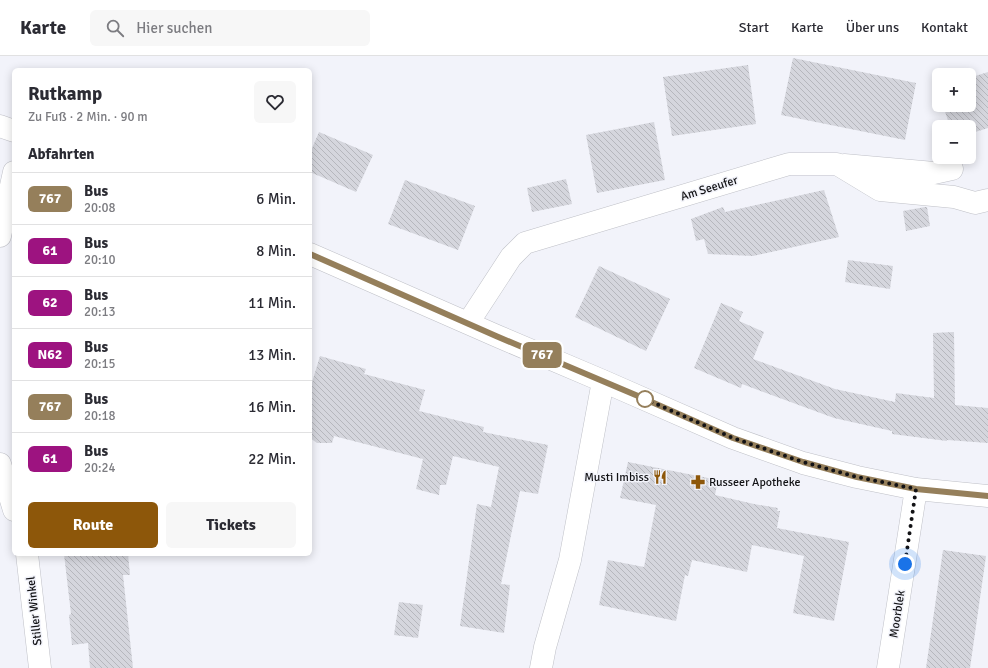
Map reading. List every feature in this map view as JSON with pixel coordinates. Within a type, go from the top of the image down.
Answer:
[{"type":"street","points":[[0,126],[12,130]]},
{"type":"street","name":"Am Seeufer","points":[[468,323],[511,257],[526,243],[789,164],[837,164],[934,173],[952,169]]},
{"type":"street","points":[[837,164],[880,190],[954,197],[975,203],[988,200]]},
{"type":"street","points":[[0,236],[12,181]]},
{"type":"street","points":[[312,255],[733,438],[803,462],[857,477],[916,489],[988,496]]},
{"type":"street","points":[[541,668],[545,647],[570,560],[603,381]]},
{"type":"street","points":[[0,464],[12,503]]},
{"type":"street","name":"Moorblek","points":[[888,668],[916,489]]},
{"type":"street","name":"Stiller Winkel","points":[[27,556],[40,668]]},
{"type":"building","points":[[793,58],[916,83],[905,140],[781,115]]},
{"type":"building","points":[[748,65],[756,124],[672,136],[663,77]]},
{"type":"building","points":[[988,72],[988,128],[976,132],[976,120],[948,120],[945,112],[976,112],[976,76]]},
{"type":"building","points":[[654,122],[665,180],[597,193],[586,135]]},
{"type":"building","points":[[319,132],[373,155],[356,192],[312,173],[312,148]]},
{"type":"building","points":[[566,179],[572,204],[532,212],[527,188]]},
{"type":"building","points":[[405,180],[475,206],[458,250],[388,224]]},
{"type":"building","points":[[824,190],[839,237],[753,256],[708,254],[704,239],[696,241],[691,219],[723,207],[725,212]]},
{"type":"building","points":[[927,207],[930,226],[906,231],[903,211]]},
{"type":"building","points":[[848,260],[893,266],[890,289],[845,282]]},
{"type":"building","points":[[599,266],[670,299],[646,351],[575,317]]},
{"type":"building","points":[[721,303],[743,312],[739,321],[764,332],[753,359],[835,389],[895,402],[896,393],[934,398],[933,333],[954,332],[955,405],[988,408],[988,443],[947,441],[892,434],[892,431],[834,418],[742,384],[741,388],[694,368]]},
{"type":"building","points":[[320,356],[366,369],[364,374],[425,390],[419,411],[484,427],[483,432],[548,445],[538,494],[520,491],[501,584],[510,585],[504,633],[460,626],[477,504],[491,507],[499,467],[453,456],[446,485],[440,485],[439,495],[416,489],[423,459],[334,436],[332,443],[317,443],[312,439],[312,382]]},
{"type":"building","points":[[628,462],[718,480],[715,495],[778,508],[777,511],[780,511],[777,528],[849,542],[834,621],[793,613],[804,556],[752,545],[747,572],[692,560],[688,576],[685,575],[676,621],[599,605],[608,560],[644,567],[656,505],[620,498]]},
{"type":"building","points":[[943,550],[986,556],[970,668],[926,668]]},
{"type":"building","points":[[64,556],[128,556],[130,575],[123,575],[133,668],[90,668],[88,643],[72,645],[69,615],[71,614]]},
{"type":"building","points":[[399,602],[423,605],[418,638],[394,635]]},
{"type":"bus line","name":"767","points":[[312,255],[733,438],[803,462],[857,477],[916,489],[988,496]]},
{"type":"place","name":"Musti Imbiss","points":[[660,477]]},
{"type":"place","name":"Russeer Apotheke","points":[[698,482]]},
{"type":"route","points":[[645,399],[733,438],[803,462],[857,477],[916,489],[905,564]]}]
